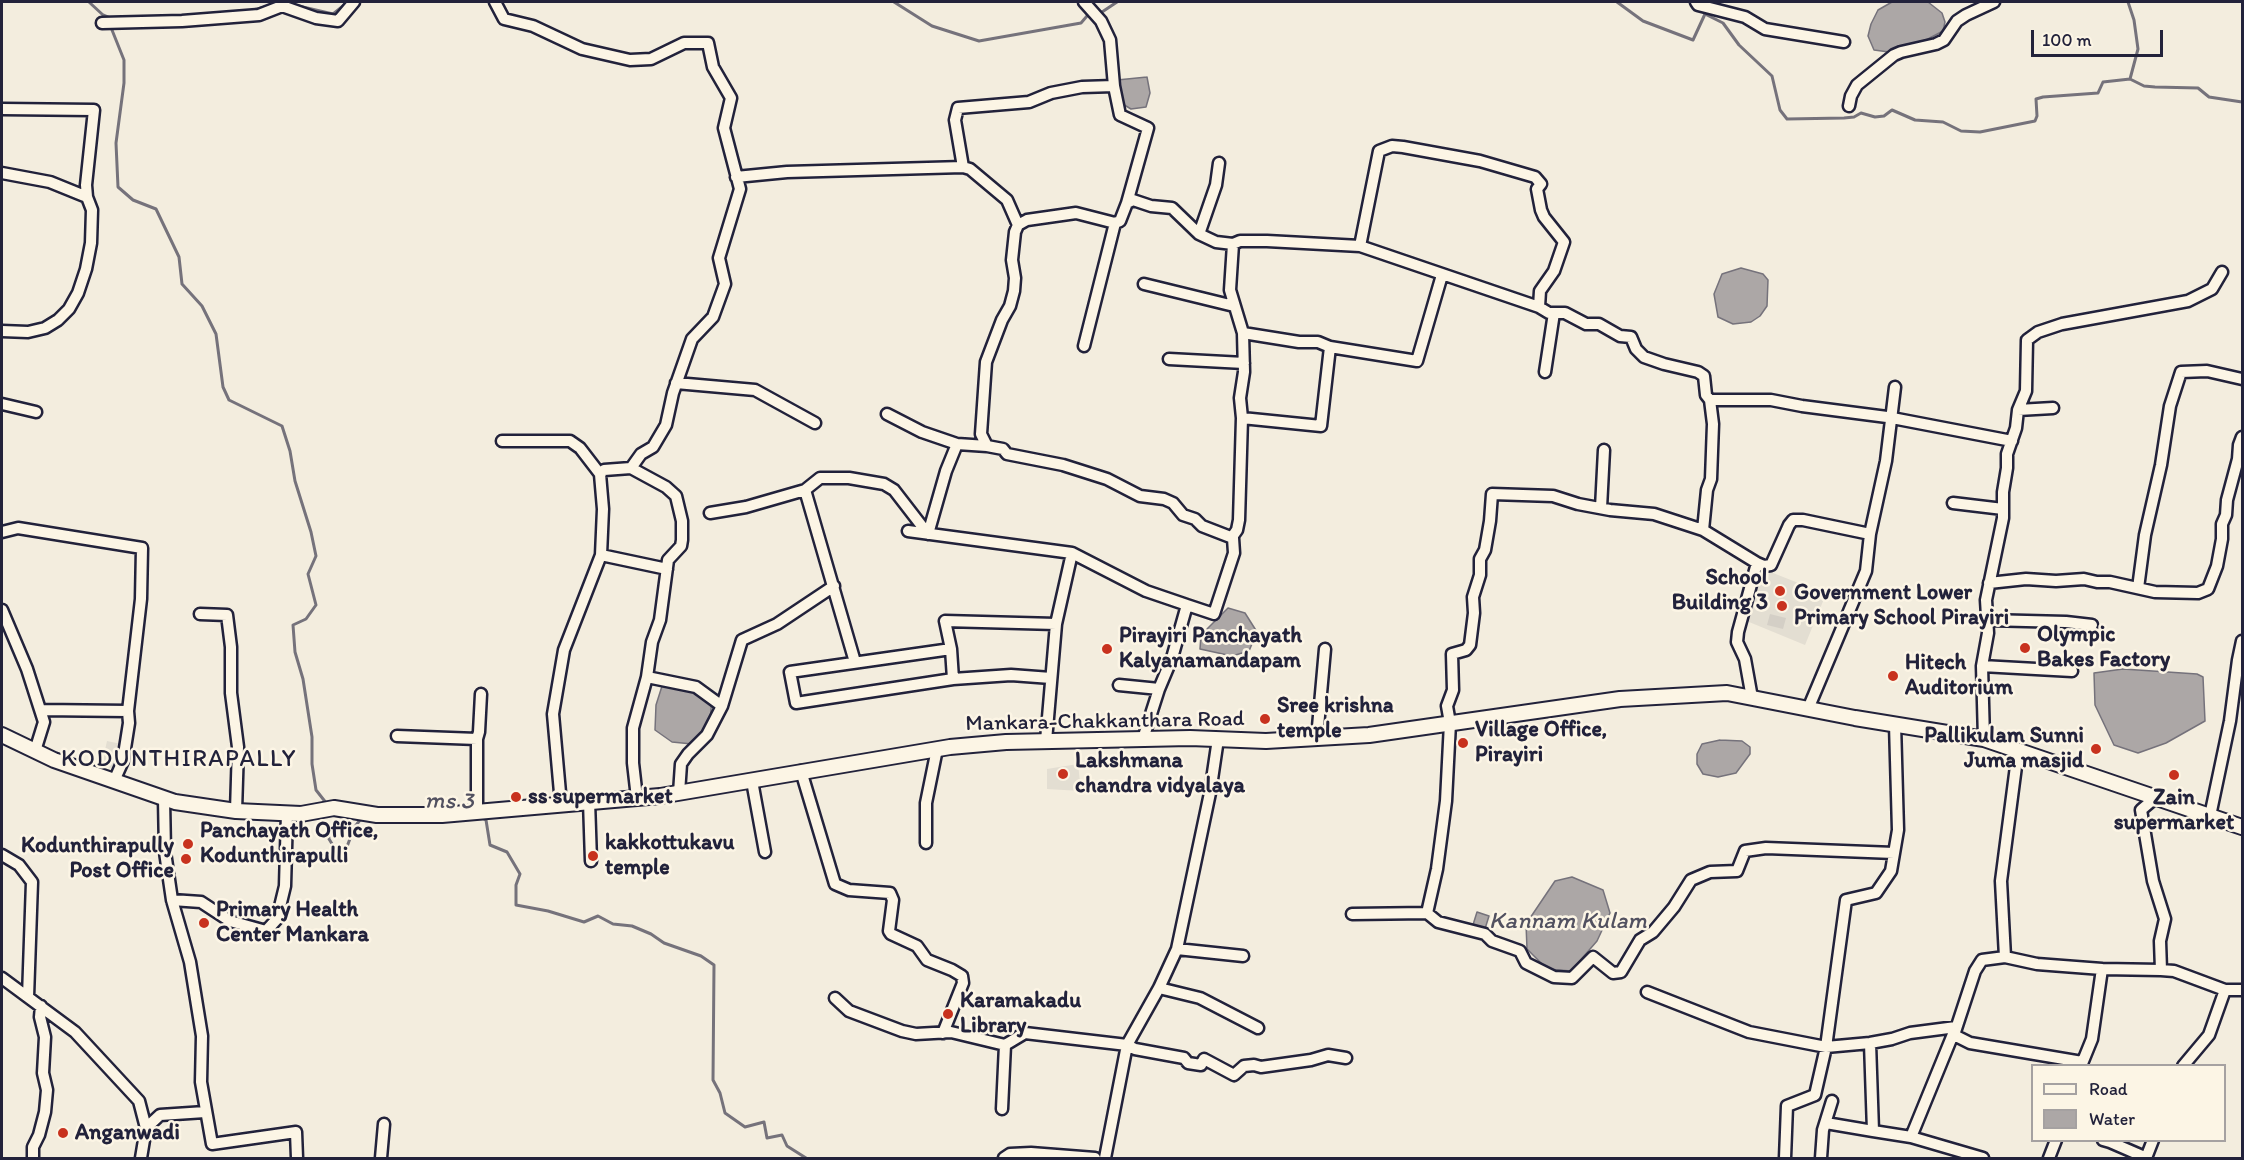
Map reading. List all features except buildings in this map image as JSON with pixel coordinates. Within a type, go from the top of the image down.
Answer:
[{"type":"main road","name":"Mankara-Chakkanthara Road","points":[[2,735],[35,751],[114,782],[175,802],[236,811],[301,814],[334,808],[377,814],[442,814],[679,793],[937,749],[1006,742],[1143,739],[1266,741],[1369,735],[1620,699],[1727,693],[1984,739],[2242,827]]},
{"type":"street","points":[[102,23],[182,21],[259,15],[282,6],[316,18],[338,21],[354,2]]},
{"type":"street","points":[[495,2],[504,19],[533,26],[582,49],[630,60],[651,59],[684,43],[708,43],[713,67],[731,98],[724,128],[740,189],[719,258],[725,284],[714,317],[692,339],[676,383],[666,425],[652,447],[641,454],[631,468]]},
{"type":"street","points":[[987,446],[981,434],[980,425],[984,377],[988,357],[1014,291],[1015,278],[1012,260],[1018,225],[1027,220],[1076,213],[1115,223],[1120,221],[1148,128],[1120,115],[1114,86],[1110,40],[1101,21],[1084,2]]},
{"type":"street","points":[[1696,2],[1698,5],[1745,17],[1765,29],[1844,42]]},
{"type":"street","points":[[1849,106],[1857,85],[1894,55],[1944,40],[1957,21],[1995,2]]},
{"type":"street","points":[[963,167],[955,120],[958,108],[1029,102],[1051,93],[1082,87],[1114,86]]},
{"type":"street","points":[[2,109],[94,110],[86,185],[87,197],[92,210],[91,243],[78,293],[69,309],[58,321],[45,328],[28,332],[2,331]]},
{"type":"street","points":[[1360,246],[1378,151],[1392,146],[1428,150],[1480,161],[1535,177],[1540,184],[1537,189],[1538,198],[1544,218],[1564,242],[1554,271],[1540,291],[1539,307]]},
{"type":"street","points":[[1199,234],[1216,185],[1219,163]]},
{"type":"street","points":[[736,177],[787,172],[963,167],[970,169],[1007,200],[1018,225]]},
{"type":"street","points":[[2,173],[50,182],[87,197]]},
{"type":"street","points":[[1127,203],[1133,200],[1151,206],[1172,208],[1199,234],[1216,242],[1233,244],[1240,241],[1267,241],[1360,246],[1539,307],[1549,313],[1565,313],[1586,324],[1599,324],[1620,336],[1631,338],[1636,349],[1644,357],[1698,372],[1704,376],[1713,424],[1712,463],[1703,530]]},
{"type":"street","points":[[1084,346],[1115,223]]},
{"type":"street","points":[[1232,537],[1237,530],[1239,520],[1242,418],[1240,398],[1244,363],[1243,333],[1230,290],[1233,244]]},
{"type":"street","points":[[1984,739],[1982,666],[1988,633],[1986,600],[2003,518],[2007,454],[2018,410],[2026,391],[2027,340],[2038,332],[2062,324],[2187,301],[2212,289],[2222,272]]},
{"type":"street","points":[[1243,333],[1299,342],[1318,342],[1330,347],[1417,361],[1442,275]]},
{"type":"street","points":[[1144,284],[1234,306]]},
{"type":"street","points":[[1545,372],[1554,313]]},
{"type":"street","points":[[1242,418],[1321,426],[1330,347]]},
{"type":"street","points":[[1168,359],[1244,363]]},
{"type":"street","points":[[2138,588],[2145,535],[2161,465],[2170,406],[2181,372],[2207,371],[2242,379]]},
{"type":"street","points":[[676,383],[755,390],[814,423]]},
{"type":"street","points":[[1808,709],[1866,571],[1870,534],[1893,418],[1895,387]]},
{"type":"street","points":[[1710,400],[1771,400],[1893,418],[2012,441]]},
{"type":"street","points":[[2,404],[36,412]]},
{"type":"street","points":[[2018,410],[2053,408]]},
{"type":"street","points":[[887,414],[922,432],[957,444],[1003,449],[1007,454],[1014,456],[1052,462],[1107,478],[1140,496],[1164,499],[1173,503],[1184,515],[1195,519],[1202,526],[1232,537],[1235,543],[1234,553],[1214,614],[1146,591],[1072,553],[908,531]]},
{"type":"street","points":[[1989,583],[2026,579],[2056,581],[2084,579],[2155,592],[2189,594],[2208,588],[2217,566],[2222,524],[2226,515],[2227,500],[2242,437]]},
{"type":"street","points":[[502,441],[570,441],[580,448],[600,474],[603,509],[601,555],[564,650],[553,714],[561,804]]},
{"type":"street","points":[[928,534],[946,471],[957,444]]},
{"type":"street","points":[[1601,508],[1604,450]]},
{"type":"street","points":[[600,474],[604,470],[631,468],[666,487],[676,496],[682,521],[681,546],[668,560],[660,620],[652,642],[647,677],[633,728],[637,798]]},
{"type":"street","points":[[710,513],[746,507],[805,490],[820,478],[849,478],[884,484],[894,490],[928,534]]},
{"type":"street","points":[[805,490],[855,662]]},
{"type":"street","points":[[1427,913],[1437,869],[1446,801],[1450,723],[1447,706],[1453,690],[1452,654],[1466,650],[1470,645],[1474,613],[1473,597],[1480,575],[1480,559],[1485,550],[1492,494],[1553,496],[1578,504],[1639,514],[1654,514],[1703,530],[1764,566],[1770,565],[1793,520],[1870,534]]},
{"type":"street","points":[[1953,503],[2003,509]]},
{"type":"street","points":[[2,532],[18,528],[142,548],[141,599],[128,711],[129,723],[123,761],[114,782]]},
{"type":"street","points":[[1046,741],[1056,624],[1072,553]]},
{"type":"street","points":[[601,555],[667,569]]},
{"type":"street","points":[[1752,698],[1745,659],[1737,642],[1737,632],[1757,563]]},
{"type":"street","points":[[679,793],[681,764],[707,735],[722,706],[742,640],[777,624],[834,586]]},
{"type":"street","points":[[1143,739],[1172,658],[1187,605]]},
{"type":"street","points":[[2,610],[45,722],[35,751]]},
{"type":"street","points":[[200,614],[227,615],[231,647],[231,693],[238,747],[236,811]]},
{"type":"street","points":[[1987,620],[2092,625]]},
{"type":"street","points":[[953,679],[951,649],[945,621],[1056,624]]},
{"type":"street","points":[[2210,816],[2230,721],[2242,641]]},
{"type":"street","points":[[951,649],[790,672],[796,703],[953,679],[1011,675],[1052,678]]},
{"type":"street","points":[[1317,738],[1325,649]]},
{"type":"street","points":[[1982,666],[2072,671]]},
{"type":"street","points":[[647,677],[696,687],[722,706]]},
{"type":"street","points":[[1119,685],[1159,689]]},
{"type":"street","points":[[477,811],[477,739],[482,694]]},
{"type":"street","points":[[41,710],[128,711]]},
{"type":"street","points":[[1785,1158],[1787,1106],[1815,1095],[1826,1047],[1846,900],[1876,893],[1891,871],[1898,830],[1895,724]]},
{"type":"street","points":[[397,736],[477,739]]},
{"type":"street","points":[[1105,1158],[1127,1045],[1159,988],[1177,949],[1218,739]]},
{"type":"street","points":[[926,843],[926,803],[937,749]]},
{"type":"street","points":[[2005,957],[2001,881],[2018,751]]},
{"type":"street","points":[[801,771],[835,884],[849,890],[890,892],[893,900],[889,931],[891,934],[917,946],[927,960],[962,976],[963,983],[943,1033]]},
{"type":"street","points":[[752,781],[765,852]]},
{"type":"street","points":[[2155,798],[2141,810],[2153,881],[2165,919],[2160,940],[2161,970]]},
{"type":"street","points":[[164,799],[165,852],[172,900],[190,962],[202,1036],[201,1082],[212,1144],[296,1132],[297,1158]]},
{"type":"street","points":[[589,801],[591,861]]},
{"type":"street","points":[[172,900],[201,902],[230,921],[266,931],[277,919],[285,886],[287,813]]},
{"type":"street","points":[[1352,914],[1427,913],[1438,922],[1485,934],[1492,941],[1520,951],[1526,963],[1554,977],[1572,978],[1593,957],[1613,973],[1621,972],[1640,940],[1653,932],[1674,907],[1691,880],[1710,872],[1737,871],[1745,851],[1766,848],[1894,853]]},
{"type":"street","points":[[2,855],[20,865],[32,882],[28,997]]},
{"type":"street","points":[[1177,949],[1243,956]]},
{"type":"street","points":[[1911,1137],[1956,1027],[1975,970],[1982,960],[2005,957],[2037,964],[2102,969],[2174,970],[2225,990],[2242,990]]},
{"type":"street","points":[[1956,1027],[1954,1035],[1970,1043],[2081,1064],[2092,1039],[2102,969]]},
{"type":"street","points":[[2,978],[41,1006],[93,1050],[140,1101],[146,1128],[141,1158]]},
{"type":"street","points":[[1159,988],[1200,998],[1258,1028]]},
{"type":"street","points":[[2184,1064],[2209,1035],[2225,990]]},
{"type":"street","points":[[1647,992],[1749,1032],[1826,1047],[1869,1043],[1910,1033],[1956,1027]]},
{"type":"street","points":[[835,998],[849,1011],[916,1034],[951,1032],[1005,1045],[1025,1033],[1127,1045],[1135,1049],[1184,1058],[1188,1063],[1201,1065],[1204,1059],[1234,1075],[1244,1066],[1262,1067],[1311,1060],[1328,1055],[1346,1058]]},
{"type":"street","points":[[33,1158],[33,1147],[45,1112],[47,1090],[43,1073],[45,1037],[40,1017],[41,1006]]},
{"type":"street","points":[[1869,1043],[1873,1131]]},
{"type":"street","points":[[1002,1109],[1005,1045]]},
{"type":"street","points":[[1821,1158],[1832,1101]]},
{"type":"street","points":[[146,1128],[160,1115],[205,1112]]},
{"type":"street","points":[[1826,1123],[1911,1137],[1983,1158]]},
{"type":"street","points":[[381,1158],[384,1124]]},
{"type":"street","points":[[2049,1158],[2055,1142]]},
{"type":"street","points":[[2126,1144],[2146,1158],[2152,1142]]},
{"type":"street","points":[[1004,1158],[1010,1154],[1031,1153],[1095,1158]]},
{"type":"shaded area","name":"Government Lower Primary School Pirayiri","points":[[1758,567],[1826,594],[1805,645],[1737,617]]},
{"type":"shaded area","points":[[1770,614],[1786,618],[1783,629],[1767,625]]},
{"type":"shaded area","points":[[107,741],[131,746],[126,764],[111,768],[102,764]]},
{"type":"shaded area","name":"Lakshmana chandra vidyalaya","points":[[1078,764],[1081,791],[1047,789],[1047,769]]},
{"type":"water","points":[[1892,2],[1928,2],[1942,13],[1945,22],[1943,31],[1926,40],[1889,52],[1874,50],[1868,36],[1871,24],[1878,10]]},
{"type":"water","points":[[1147,77],[1150,93],[1146,107],[1131,109],[1121,103],[1117,80]]},
{"type":"water","points":[[1741,268],[1763,274],[1768,280],[1767,306],[1760,316],[1751,322],[1733,324],[1718,317],[1714,294],[1722,274]]},
{"type":"water","points":[[1228,608],[1245,613],[1257,632],[1249,651],[1232,656],[1200,649],[1201,635]]},
{"type":"water","points":[[2123,669],[2197,674],[2203,677],[2205,721],[2166,743],[2138,753],[2114,745],[2095,705],[2094,673]]},
{"type":"water","points":[[695,681],[712,696],[710,723],[692,744],[672,742],[655,730],[656,705],[663,683]]},
{"type":"water","points":[[1720,740],[1742,741],[1750,747],[1750,754],[1736,773],[1718,777],[1703,774],[1697,764],[1697,754],[1702,744]]},
{"type":"water","name":"Kannam Kulam","points":[[1572,877],[1603,890],[1610,913],[1597,941],[1571,971],[1547,969],[1527,949],[1526,924],[1555,881]]},
{"type":"water","name":"Kannam Kulam","points":[[1477,912],[1489,916],[1484,932],[1472,928]]},
{"type":"waterway","points":[[89,2],[103,15],[110,18],[129,17]]},
{"type":"waterway","points":[[290,4],[333,14],[348,2]]},
{"type":"waterway","points":[[894,2],[932,26],[979,41],[1081,23],[1087,16]]},
{"type":"waterway","points":[[1102,12],[1117,2]]},
{"type":"waterway","points":[[1617,2],[1643,21],[1693,40],[1705,14],[1723,23],[1739,45],[1772,76],[1780,110],[1787,119],[1844,118],[1854,117],[1861,113],[1875,117],[1884,116],[1892,110],[1915,120],[1943,122],[1961,131],[1980,132],[2035,121],[2036,99],[2098,93],[2103,82],[2130,79],[2138,49],[2134,20],[2128,2]]},
{"type":"waterway","points":[[249,11],[269,6]]},
{"type":"waterway","points":[[112,30],[124,60],[124,83],[116,143],[118,187],[133,200],[156,209],[179,257],[182,284],[202,306],[216,334],[223,387],[229,400],[282,426],[290,451],[295,481],[316,556],[308,574],[316,605],[306,619],[293,625],[295,652],[303,679],[312,737],[312,764],[316,790],[327,804]]},
{"type":"waterway","points":[[2130,79],[2144,86],[2198,88],[2209,97],[2242,102]]},
{"type":"waterway","points":[[480,817],[486,820],[490,845],[507,852],[520,874],[516,885],[516,905],[548,911],[584,922],[598,916],[613,924],[632,926],[651,934],[664,943],[701,956],[714,965],[713,1080],[720,1093],[725,1113],[745,1127],[764,1122],[767,1138],[782,1135],[787,1146],[806,1158]]},
{"type":"waterway","name":"ms 3","points":[[327,823],[329,839],[334,847],[345,852],[354,828],[360,820],[366,819]]},
{"type":"place","name":"School Building 3","points":[[1780,591]]},
{"type":"place","name":"Government Lower Primary School Pirayiri","points":[[1782,606]]},
{"type":"place","name":"Olympic Bakes Factory","points":[[2025,648]]},
{"type":"place","name":"Pirayiri Panchayath Kalyanamandapam","points":[[1107,649]]},
{"type":"place","name":"Hitech Auditorium","points":[[1893,676]]},
{"type":"place","name":"Sree krishna temple","points":[[1265,719]]},
{"type":"place","name":"Village Office, Pirayiri","points":[[1463,743]]},
{"type":"place","name":"Pallikulam Sunni Juma masjid","points":[[2096,749]]},
{"type":"place","name":"Lakshmana chandra vidyalaya","points":[[1063,774]]},
{"type":"place","name":"Zain supermarket","points":[[2174,775]]},
{"type":"place","name":"ss supermarket","points":[[516,797]]},
{"type":"place","name":"Panchayath Office, Kodunthirapulli","points":[[188,844]]},
{"type":"place","name":"kakkottukavu temple","points":[[593,856]]},
{"type":"place","name":"Kodunthirapully Post Office","points":[[186,859]]},
{"type":"place","name":"Primary Health Center Mankara","points":[[204,923]]},
{"type":"place","name":"Karamakadu Library","points":[[948,1014]]},
{"type":"place","name":"Anganwadi","points":[[63,1133]]},
{"type":"district","name":"KODUNTHIRAPALLY","points":[[179,760]]}]
